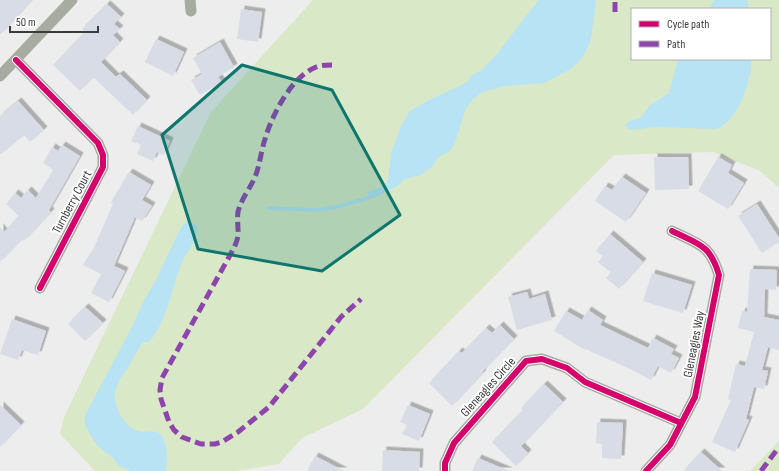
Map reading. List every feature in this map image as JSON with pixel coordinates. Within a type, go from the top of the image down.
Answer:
[{"type":"street","points":[[0,76],[72,0]]},
{"type":"street","name":"Turnberry Court","points":[[16,60],[98,143],[103,155],[103,168],[40,288]]},
{"type":"street","name":"Gleneagles Way","points":[[646,471],[670,445],[695,397],[718,275],[715,260],[705,247],[672,231]]},
{"type":"street","name":"Gleneagles Circle","points":[[445,471],[444,463],[454,443],[526,361],[542,359],[567,368],[585,382],[681,423]]},
{"type":"highlighted area","points":[[242,65],[332,90],[400,215],[322,271],[198,249],[162,135]]},
{"type":"green space","points":[[313,0],[779,0],[779,188],[760,171],[713,152],[614,155],[363,409],[302,438],[279,464],[237,471],[95,471],[60,434],[64,417],[211,112]]},
{"type":"green space","points":[[779,441],[779,471],[750,471]]},
{"type":"water","points":[[539,0],[596,0],[591,39],[580,60],[571,69],[544,83],[506,86],[483,92],[472,100],[465,110],[455,143],[449,152],[438,157],[432,167],[420,175],[405,179],[396,187],[373,198],[369,198],[368,192],[384,186],[388,180],[391,153],[402,124],[410,111],[431,99],[462,85],[467,82],[472,75],[482,70],[498,53]]},
{"type":"water","points":[[714,0],[747,0],[749,8],[710,8]]},
{"type":"water","points":[[678,60],[751,60],[751,68],[747,85],[736,112],[723,125],[716,129],[656,127],[631,130],[627,128],[625,125],[629,121],[641,117],[650,105],[669,93]]},
{"type":"water","points":[[189,221],[197,226],[197,235],[183,260],[161,323],[149,342],[143,342],[141,345],[119,382],[115,394],[118,410],[124,421],[129,426],[138,431],[157,432],[162,435],[166,451],[166,468],[165,471],[131,471],[119,466],[114,459],[98,446],[85,426],[85,415],[133,325],[144,300],[156,280],[180,229]]},
{"type":"building","points":[[0,0],[32,0],[0,35]]},
{"type":"building","points":[[107,4],[121,17],[114,24],[120,29],[113,35],[120,42],[101,62],[116,77],[120,74],[147,100],[133,115],[93,77],[80,91],[53,65],[85,32],[82,29]]},
{"type":"building","points":[[241,9],[262,12],[258,42],[237,39]]},
{"type":"building","points":[[156,39],[184,52],[173,76],[145,62]]},
{"type":"building","points":[[220,42],[234,67],[218,77],[222,82],[200,95],[191,80],[202,74],[193,58]]},
{"type":"building","points":[[18,101],[44,130],[30,142],[24,135],[0,155],[0,116]]},
{"type":"building","points":[[138,126],[170,141],[164,155],[157,152],[153,161],[137,154],[141,145],[131,141]]},
{"type":"building","points":[[62,145],[80,156],[49,210],[51,212],[24,241],[22,239],[0,262],[0,227],[4,232],[19,216],[6,204],[15,193],[21,198],[28,190],[36,198],[53,170],[43,163],[52,147],[58,151]]},
{"type":"building","points":[[654,157],[688,157],[689,189],[655,190]]},
{"type":"building","points":[[718,157],[732,165],[728,173],[744,183],[728,209],[698,191]]},
{"type":"building","points":[[129,172],[151,185],[142,200],[152,206],[142,221],[135,217],[114,266],[125,271],[109,302],[91,293],[101,274],[83,265],[90,253],[91,254],[113,204],[111,202]]},
{"type":"building","points":[[622,177],[646,193],[626,222],[595,201],[605,186],[612,190]]},
{"type":"building","points":[[757,204],[779,238],[779,242],[762,253],[738,216]]},
{"type":"building","points":[[610,234],[643,262],[619,289],[606,278],[611,273],[598,262],[603,257],[596,251]]},
{"type":"building","points":[[750,269],[777,270],[776,290],[765,289],[764,317],[779,320],[779,350],[768,347],[762,370],[768,371],[764,389],[754,387],[746,419],[749,420],[735,452],[712,442],[731,400],[728,399],[736,364],[745,366],[754,332],[738,328],[742,311],[747,312]]},
{"type":"building","points":[[652,273],[692,285],[683,313],[643,301]]},
{"type":"building","points":[[527,292],[529,299],[545,294],[552,320],[517,330],[508,297]]},
{"type":"building","points":[[85,307],[103,323],[85,341],[68,324]]},
{"type":"building","points":[[588,310],[603,320],[600,325],[648,348],[653,338],[674,349],[671,354],[679,358],[671,373],[658,366],[651,380],[628,368],[585,350],[554,331],[566,311],[582,320]]},
{"type":"building","points":[[12,319],[46,331],[38,355],[22,350],[18,360],[0,354]]},
{"type":"building","points":[[500,325],[514,339],[452,406],[429,383],[459,351],[462,353],[486,328],[492,333]]},
{"type":"building","points":[[544,384],[563,402],[521,446],[528,453],[516,466],[492,442],[523,410],[521,408]]},
{"type":"building","points":[[0,405],[21,425],[0,447]]},
{"type":"building","points":[[408,405],[430,414],[419,441],[402,434],[407,425],[400,422]]},
{"type":"building","points":[[597,422],[623,423],[621,459],[602,458],[602,444],[596,443]]},
{"type":"building","points":[[383,450],[420,452],[419,471],[382,471]]},
{"type":"building","points":[[701,452],[722,471],[683,471]]},
{"type":"building","points":[[315,456],[344,471],[307,471]]},
{"type":"building","points":[[478,458],[509,471],[472,471]]},
{"type":"waterway","points":[[268,208],[318,210],[336,207],[369,198]]},
{"type":"marked path","points":[[615,0],[615,12]]},
{"type":"marked path","points":[[332,65],[316,67],[298,80],[290,89],[272,119],[262,148],[255,177],[239,207],[238,235],[234,248],[162,378],[160,390],[161,399],[169,422],[174,430],[182,437],[201,444],[215,444],[222,442],[238,432],[269,407],[341,317],[361,299]]},
{"type":"marked path","points":[[761,471],[779,447]]},
{"type":"cycle path","points":[[16,60],[98,143],[103,155],[103,167],[40,288]]},
{"type":"cycle path","points":[[646,471],[670,445],[695,397],[719,275],[712,257],[702,246],[672,231]]},
{"type":"cycle path","points":[[445,471],[445,463],[454,443],[526,361],[542,359],[567,368],[585,382],[681,423]]}]
